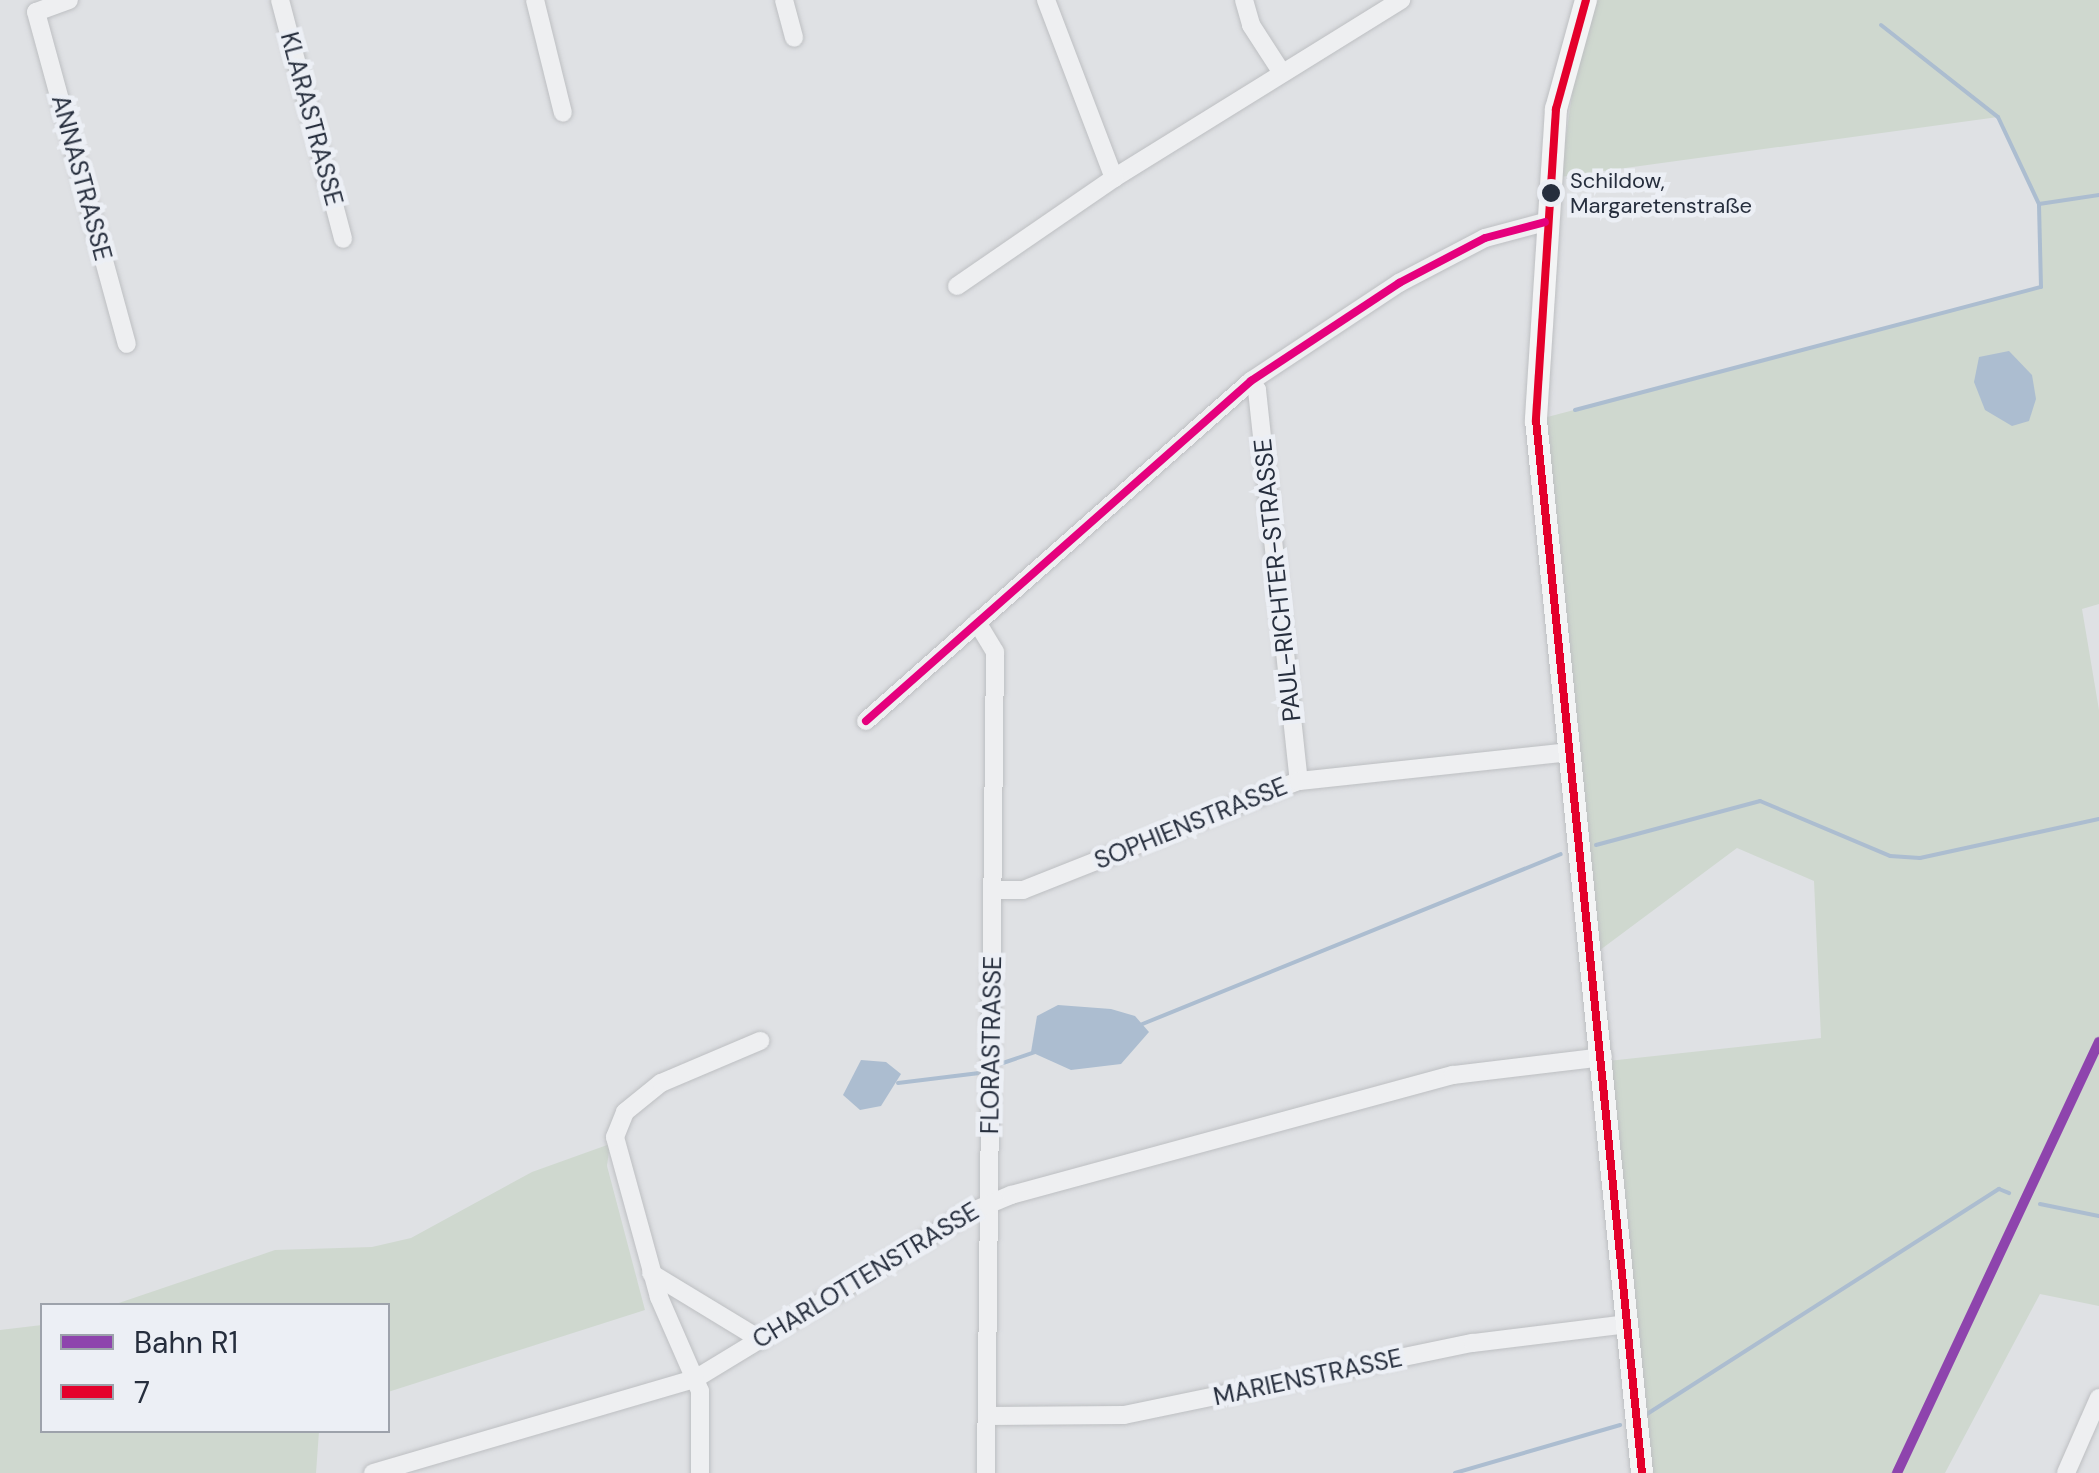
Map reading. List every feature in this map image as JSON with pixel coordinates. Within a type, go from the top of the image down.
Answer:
[{"type":"main road","points":[[1586,0],[1556,109],[1545,222],[1536,420],[1642,1473]]},
{"type":"street","name":"ANNASTRASSE","points":[[68,0],[36,12],[127,344]]},
{"type":"street","name":"KLARASTRASSE","points":[[280,0],[343,239]]},
{"type":"street","points":[[535,0],[563,113]]},
{"type":"street","points":[[784,0],[794,38]]},
{"type":"street","points":[[1046,0],[1114,178]]},
{"type":"street","points":[[1244,0],[1251,25],[1282,73]]},
{"type":"street","points":[[957,286],[1114,178],[1401,0]]},
{"type":"street","points":[[866,721],[1251,381],[1399,283],[1485,238],[1545,222]]},
{"type":"street","name":"PAUL-RICHTER-STRASSE","points":[[1251,381],[1257,390],[1299,781]]},
{"type":"street","name":"FLORASTRASSE","points":[[977,622],[995,652],[986,1473]]},
{"type":"street","name":"SOPHIENSTRASSE","points":[[995,890],[1024,890],[1299,781],[1570,752]]},
{"type":"street","points":[[700,1473],[694,1379],[651,1273],[619,1168],[618,1126],[661,1083],[760,1040]]},
{"type":"street","name":"CHARLOTTENSTRASSE","points":[[372,1473],[429,1465],[694,1379],[989,1203],[1453,1074],[1603,1057]]},
{"type":"street","points":[[651,1273],[761,1340]]},
{"type":"street","name":"MARIENSTRASSE","points":[[987,1416],[1124,1415],[1473,1343],[1628,1324]]},
{"type":"street","points":[[2066,1473],[2099,1398]]},
{"type":"shaded area","points":[[1586,0],[2099,0],[2099,604],[2082,609],[2099,710],[2099,1306],[2040,1294],[1945,1473],[1642,1473],[1608,1061],[1821,1038],[1814,881],[1737,848],[1592,956],[1536,420],[2041,287],[2039,204],[1998,117],[1560,177]]},
{"type":"shaded area","points":[[610,1144],[607,1166],[645,1310],[390,1391],[390,1303],[119,1303],[275,1250],[372,1247],[411,1238],[532,1172]]},
{"type":"shaded area","points":[[40,1325],[40,1433],[319,1433],[316,1473],[0,1473],[0,1330]]},
{"type":"water","points":[[2009,351],[2032,375],[2036,399],[2029,421],[2012,426],[1985,410],[1974,382],[1979,357]]},
{"type":"water","points":[[1058,1005],[1111,1009],[1135,1016],[1149,1032],[1121,1064],[1071,1070],[1031,1052],[1037,1016]]},
{"type":"water","points":[[861,1060],[886,1062],[901,1074],[881,1106],[860,1110],[843,1095]]},
{"type":"waterway","points":[[1881,25],[1998,117],[2039,204]]},
{"type":"waterway","points":[[1575,410],[2041,287],[2039,204],[2099,195]]},
{"type":"waterway","points":[[1596,845],[1760,801],[1890,856],[1920,858],[2099,819]]},
{"type":"waterway","points":[[1140,1025],[1561,854]]},
{"type":"waterway","points":[[1000,1064],[1034,1052]]},
{"type":"waterway","points":[[898,1083],[979,1073]]},
{"type":"waterway","points":[[1647,1414],[1999,1189],[2009,1193]]},
{"type":"waterway","points":[[2040,1204],[2099,1216]]},
{"type":"waterway","points":[[1455,1473],[1620,1425]]},
{"type":"rail line","name":"R1","points":[[1897,1473],[2099,1042]]},
{"type":"transit line","name":"7","points":[[1586,0],[1556,109],[1536,420],[1642,1473]]},
{"type":"transit line","points":[[866,721],[1251,381],[1399,283],[1485,238],[1545,222]]},
{"type":"place","name":"Schildow, Margaretenstraße","points":[[1551,193]]}]
